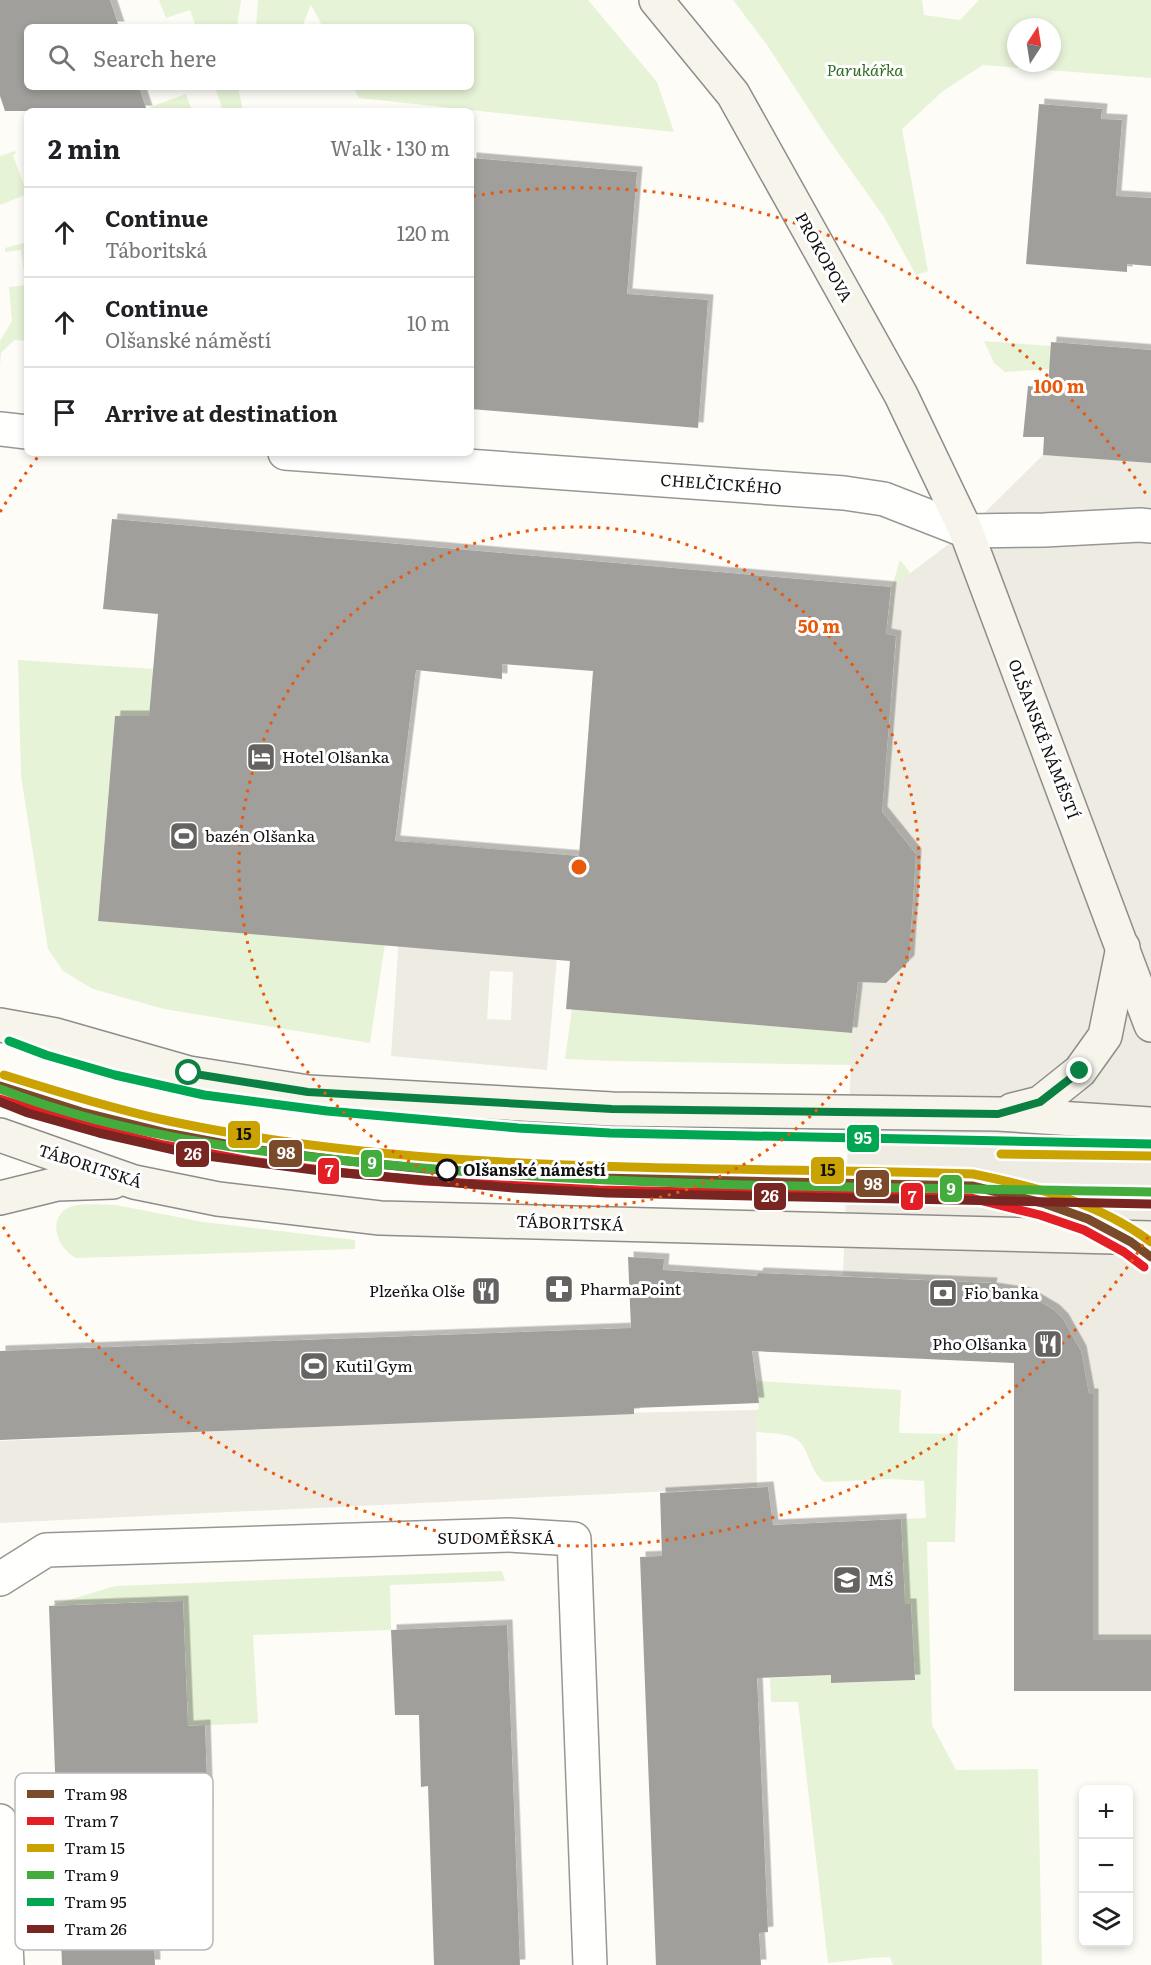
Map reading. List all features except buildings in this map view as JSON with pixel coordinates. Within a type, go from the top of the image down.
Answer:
[{"type":"street","name":"PROKOPOVA","points":[[656,0],[733,94],[902,395],[966,531]]},
{"type":"street","points":[[0,429],[24,432]]},
{"type":"street","name":"CHELČICKÉHO","points":[[327,456],[844,493],[884,499],[966,531],[1151,526]]},
{"type":"street","name":"OLŠANSKÉ NÁMĚSTÍ","points":[[966,531],[1151,1025]]},
{"type":"street","name":"OLŠANSKÉ NÁMĚSTÍ","points":[[1123,947],[1151,973]]},
{"type":"street","points":[[998,1114],[1040,1102],[1080,1071],[1105,1036],[1123,947]]},
{"type":"street","points":[[0,1024],[56,1035],[189,1073],[308,1092],[612,1109],[998,1114],[1151,1124]]},
{"type":"street","name":"TÁBORITSKÁ","points":[[0,1135],[134,1182],[218,1199],[380,1218],[1151,1238]]},
{"type":"street","points":[[0,1198],[57,1184],[134,1182]]},
{"type":"street","name":"SUDOMĚŘSKÁ","points":[[0,1579],[46,1550],[508,1535],[574,1539],[590,1965]]},
{"type":"street","points":[[0,1821],[7,1965]]},
{"type":"green space","points":[[159,0],[241,0],[237,24],[195,24],[190,10],[166,18]]},
{"type":"green space","points":[[258,0],[588,0],[657,82],[674,132],[474,110],[474,108],[452,108],[359,98],[355,90],[474,90],[474,24],[321,24],[311,5],[303,24],[256,24]]},
{"type":"green space","name":"Parukářka","points":[[733,0],[922,0],[924,15],[960,20],[979,0],[1151,0],[1151,78],[1061,71],[1061,18],[1007,18],[1007,67],[983,65],[943,91],[902,129],[928,271],[916,275],[884,217],[827,137],[767,45]]},
{"type":"green space","points":[[216,90],[239,90],[242,108],[222,108]]},
{"type":"green space","points":[[186,94],[191,108],[150,108]]},
{"type":"green space","points":[[15,151],[13,155],[24,186],[24,195],[0,205],[0,156]]},
{"type":"green space","points":[[24,243],[24,271],[21,250],[5,252],[5,248]]},
{"type":"green space","points":[[24,285],[24,341],[14,340],[1,353],[0,365],[0,341],[12,321],[9,287]]},
{"type":"green space","points":[[984,341],[1051,346],[1050,369],[1005,372],[994,363]]},
{"type":"green space","points":[[900,560],[936,605],[997,825],[851,1065],[565,1059],[572,1009],[851,1033],[858,982],[886,983],[909,961],[916,854],[897,830],[879,829],[897,637],[886,634],[892,587]]},
{"type":"green space","points":[[18,660],[154,669],[149,716],[115,716],[98,921],[385,944],[370,1043],[164,1009],[93,989],[63,971],[48,949],[21,776]]},
{"type":"green space","points":[[78,1205],[116,1205],[203,1222],[355,1240],[355,1249],[76,1258],[63,1247],[56,1231],[59,1216],[65,1210]]},
{"type":"green space","points":[[756,1381],[901,1390],[899,1433],[955,1434],[958,1430],[955,1542],[927,1542],[932,1725],[956,1770],[1038,1769],[1042,1965],[893,1965],[890,1957],[828,1963],[798,1702],[771,1702],[770,1678],[831,1675],[832,1683],[914,1680],[911,1604],[871,1605],[901,1519],[926,1518],[924,1481],[891,1479],[824,1482],[814,1471],[806,1450],[797,1439],[782,1434],[756,1432],[756,1410],[759,1409]]},
{"type":"green space","points":[[502,1571],[505,1581],[390,1585],[391,1630],[253,1635],[258,1723],[188,1726],[183,1601],[49,1606],[115,1586]]},
{"type":"shaded area","points":[[1043,455],[1151,463],[1151,1640],[1140,1640],[1140,1657],[1093,1656],[1093,1394],[1088,1394],[1081,1351],[1063,1319],[991,1288],[991,1283],[843,1276],[852,1033],[858,982],[886,983],[909,961],[916,854],[897,830],[879,829],[897,637],[886,634],[892,587],[966,531]]},
{"type":"shaded area","points":[[410,841],[566,855],[547,1070],[391,1056],[402,892]],"holes":[[[490,971],[513,972],[511,1020],[487,1019]]]},
{"type":"shaded area","points":[[756,1410],[757,1487],[0,1523],[0,1441],[620,1413]]},
{"type":"tram line","name":"95","points":[[9,1041],[46,1055],[115,1075],[204,1095],[327,1111],[518,1128],[610,1133],[1151,1144]]},
{"type":"tram line","name":"15","points":[[4,1075],[106,1106],[169,1121],[268,1139],[368,1152],[570,1165],[973,1174],[1066,1198],[1110,1217],[1151,1242]]},
{"type":"tram line","name":"98","points":[[0,1086],[82,1112],[167,1133],[252,1149],[338,1160],[426,1169],[600,1178],[972,1186],[1043,1203],[1088,1219],[1131,1242],[1151,1257]]},
{"type":"tram line","name":"9","points":[[0,1089],[100,1121],[151,1133],[254,1150],[411,1167],[688,1183],[1151,1192]]},
{"type":"tram line","name":"7","points":[[0,1099],[80,1124],[164,1145],[250,1161],[425,1181],[599,1190],[971,1198],[1040,1215],[1084,1230],[1124,1252],[1144,1267]]},
{"type":"tram line","name":"26","points":[[0,1102],[28,1113],[99,1133],[192,1154],[321,1171],[513,1188],[607,1193],[1150,1204]]},
{"type":"tram line","name":"15","points":[[1001,1154],[1151,1156]]},
{"type":"place","name":"Hotel Olšanka","points":[[261,757]]},
{"type":"place","name":"bazén Olšanka","points":[[184,836]]},
{"type":"place","name":"Olšanské náměstí","points":[[447,1170]]},
{"type":"place","name":"PharmaPoint","points":[[559,1289]]},
{"type":"place","name":"Plzeňka Olše","points":[[486,1291]]},
{"type":"place","name":"Fio banka","points":[[943,1293]]},
{"type":"place","name":"Pho Olšanka","points":[[1048,1344]]},
{"type":"place","name":"Kutil Gym","points":[[314,1366]]},
{"type":"place","name":"MŠ","points":[[847,1580]]},
{"type":"route","points":[[189,1073],[308,1092],[612,1109],[998,1114],[1040,1102],[1080,1071]]}]
